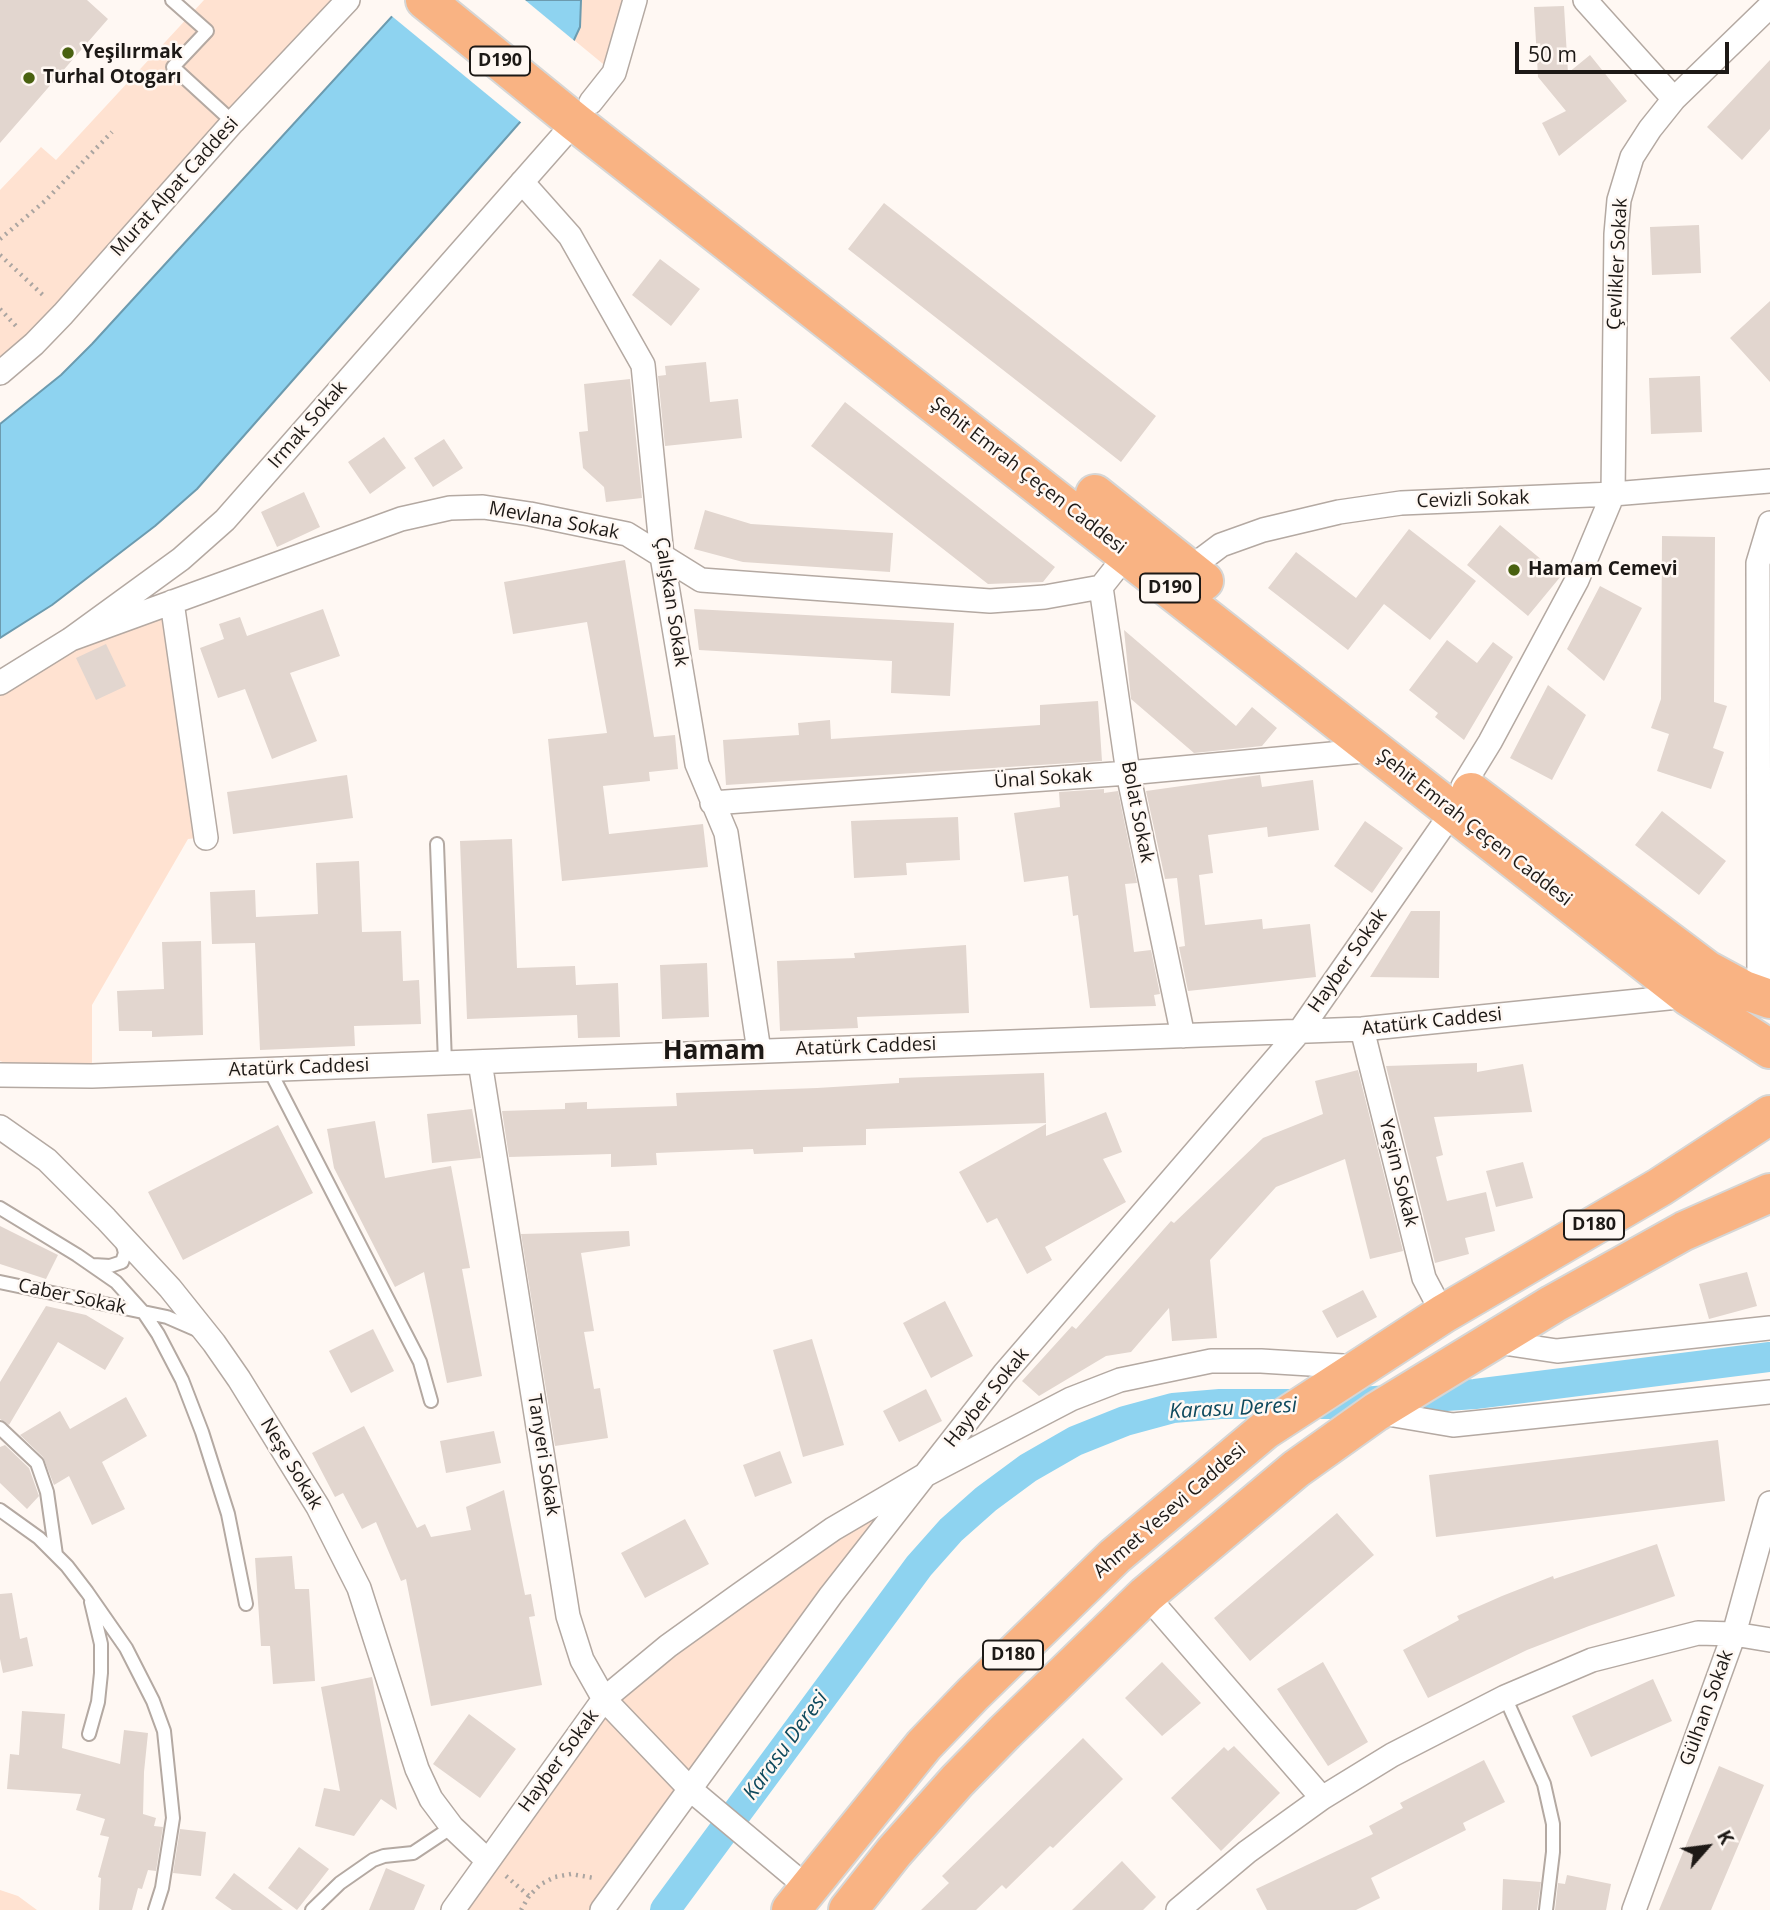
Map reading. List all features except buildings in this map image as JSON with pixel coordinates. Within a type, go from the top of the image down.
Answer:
[{"type":"highway","name":"Şehit Emrah Çeçen Caddesi","points":[[425,0],[583,112],[1136,543],[1374,750],[1458,799],[1707,970],[1744,990],[1765,997]]},
{"type":"highway","name":"Şehit Emrah Çeçen Caddesi","points":[[466,0],[583,112]]},
{"type":"highway","name":"Şehit Emrah Çeçen Caddesi","points":[[1136,543],[1189,569],[1688,996],[1770,1049]]},
{"type":"highway","name":"Ahmet Yesevi Caddesi","points":[[800,1899],[924,1745],[1013,1654],[1115,1556],[1265,1430],[1429,1323],[1660,1186],[1770,1115]]},
{"type":"highway","name":"D180","points":[[848,1910],[894,1852],[957,1781],[1146,1595],[1296,1469],[1376,1412],[1477,1349],[1684,1231],[1770,1193]]},
{"type":"street","name":"Murat Alpat Caddesi","points":[[0,373],[63,314],[233,122],[348,0]]},
{"type":"street","name":"Irmak Sokak","points":[[0,684],[71,639],[181,558],[225,520],[583,112],[614,73],[635,0]]},
{"type":"street","points":[[1585,0],[1674,99]]},
{"type":"street","name":"Çevlikler Sokak","points":[[1613,494],[1616,234],[1619,200],[1632,157],[1674,99],[1770,6]]},
{"type":"street","name":"Çalışkan Sokak","points":[[522,182],[570,236],[643,365],[663,556],[697,764],[726,833],[759,1051]]},
{"type":"street","name":"Cevizli Sokak","points":[[1189,569],[1221,545],[1263,530],[1339,512],[1401,503],[1613,494],[1770,481]]},
{"type":"street","name":"Hayber Sokak","points":[[453,1910],[604,1699],[667,1646],[833,1529],[925,1475],[1004,1374],[1299,1032],[1458,799],[1577,580],[1613,494]]},
{"type":"street","name":"Mevlana Sokak","points":[[71,639],[401,519],[450,508],[483,507],[627,534],[701,580],[990,601],[1045,597],[1101,587]]},
{"type":"street","points":[[1765,997],[1758,563],[1770,523]]},
{"type":"street","points":[[1101,587],[1136,543]]},
{"type":"street","name":"Bolat Sokak","points":[[1101,587],[1128,773],[1183,1036]]},
{"type":"street","points":[[173,602],[206,838]]},
{"type":"street","name":"Ünal Sokak","points":[[712,803],[1128,773],[1374,750]]},
{"type":"street","name":"Atatürk Caddesi","points":[[0,1075],[43,1077],[1299,1032],[1362,1029],[1688,996]]},
{"type":"street","name":"Yeşim Sokak","points":[[1362,1029],[1424,1278],[1429,1323]]},
{"type":"street","points":[[0,1060],[43,1077]]},
{"type":"street","name":"Tanyeri Sokak","points":[[480,1062],[568,1616],[582,1660],[604,1699],[698,1796],[754,1843],[800,1899]]},
{"type":"street","name":"Neşe Sokak","points":[[0,1127],[47,1160],[170,1288],[214,1342],[284,1450],[359,1588],[417,1769],[432,1799],[452,1827],[488,1861]]},
{"type":"street","points":[[1477,1349],[1557,1351],[1770,1328]]},
{"type":"street","points":[[609,1901],[698,1796],[831,1595],[925,1475],[1071,1399],[1131,1377],[1211,1361],[1359,1367]]},
{"type":"street","points":[[1376,1412],[1453,1425],[1770,1392]]},
{"type":"street","name":"Gülhan Sokak","points":[[1634,1910],[1734,1634],[1770,1503]]},
{"type":"street","points":[[1146,1595],[1322,1798]]},
{"type":"street","points":[[1178,1910],[1247,1852],[1322,1798],[1392,1755],[1504,1697],[1592,1660],[1655,1642],[1698,1633],[1734,1634],[1770,1640]]},
{"type":"lane","points":[[172,0],[206,31],[173,67],[233,122]]},
{"type":"lane","points":[[437,844],[445,1063]]},
{"type":"lane","points":[[270,1069],[420,1362],[431,1401]]},
{"type":"lane","points":[[0,1208],[116,1282],[144,1313],[171,1356],[202,1432],[228,1514],[246,1604]]},
{"type":"lane","points":[[92,1265],[114,1265],[123,1261],[125,1249],[117,1231]]},
{"type":"lane","name":"Caber Sokak","points":[[0,1282],[167,1317],[186,1323],[214,1342]]},
{"type":"lane","points":[[0,1428],[37,1463],[47,1492],[55,1555]]},
{"type":"lane","points":[[2,1508],[39,1538],[88,1591],[141,1675],[164,1731],[173,1818],[162,1888],[155,1910]]},
{"type":"lane","points":[[88,1591],[101,1644],[98,1702],[89,1734]]},
{"type":"lane","points":[[1504,1697],[1544,1784],[1553,1824],[1553,1852],[1546,1910]]},
{"type":"lane","points":[[312,1910],[340,1883],[373,1860],[413,1853],[452,1827]]},
{"type":"path","points":[[0,239],[46,201],[112,132]]},
{"type":"path","points":[[0,255],[63,314]]},
{"type":"path","points":[[521,1910],[529,1896],[541,1885],[555,1877],[571,1874],[587,1875],[603,1882],[609,1901]]},
{"type":"shaded area","points":[[204,0],[348,0],[0,372],[0,190],[41,147],[56,160]]},
{"type":"shaded area","points":[[581,0],[635,0],[614,73],[574,40],[580,27]]},
{"type":"shaded area","points":[[172,602],[206,837],[188,839],[92,1005],[92,1076],[43,1077],[0,1061],[0,683]]},
{"type":"shaded area","points":[[925,1475],[602,1910],[453,1910],[604,1699]]},
{"type":"shaded area","points":[[0,1890],[18,1896],[37,1910],[0,1910]]},
{"type":"water","points":[[407,0],[581,0],[580,27],[521,121],[197,489],[155,526],[52,605],[0,638],[0,424],[61,375],[92,344]]},
{"type":"pier","points":[[402,0],[525,0],[577,43],[523,124],[388,13]]},
{"type":"waterway","name":"Karasu Deresi","points":[[665,1910],[919,1566],[951,1530],[986,1499],[1028,1468],[1075,1441],[1125,1421],[1173,1408],[1220,1404],[1332,1404],[1475,1394],[1770,1357]]},
{"type":"place","name":"Yeşilırmak","points":[[68,53]]},
{"type":"place","name":"Turhal Otogarı","points":[[29,78]]},
{"type":"place","name":"Hamam Cemevi","points":[[1514,570]]},
{"type":"district","name":"Hamam","points":[[714,1052]]}]
